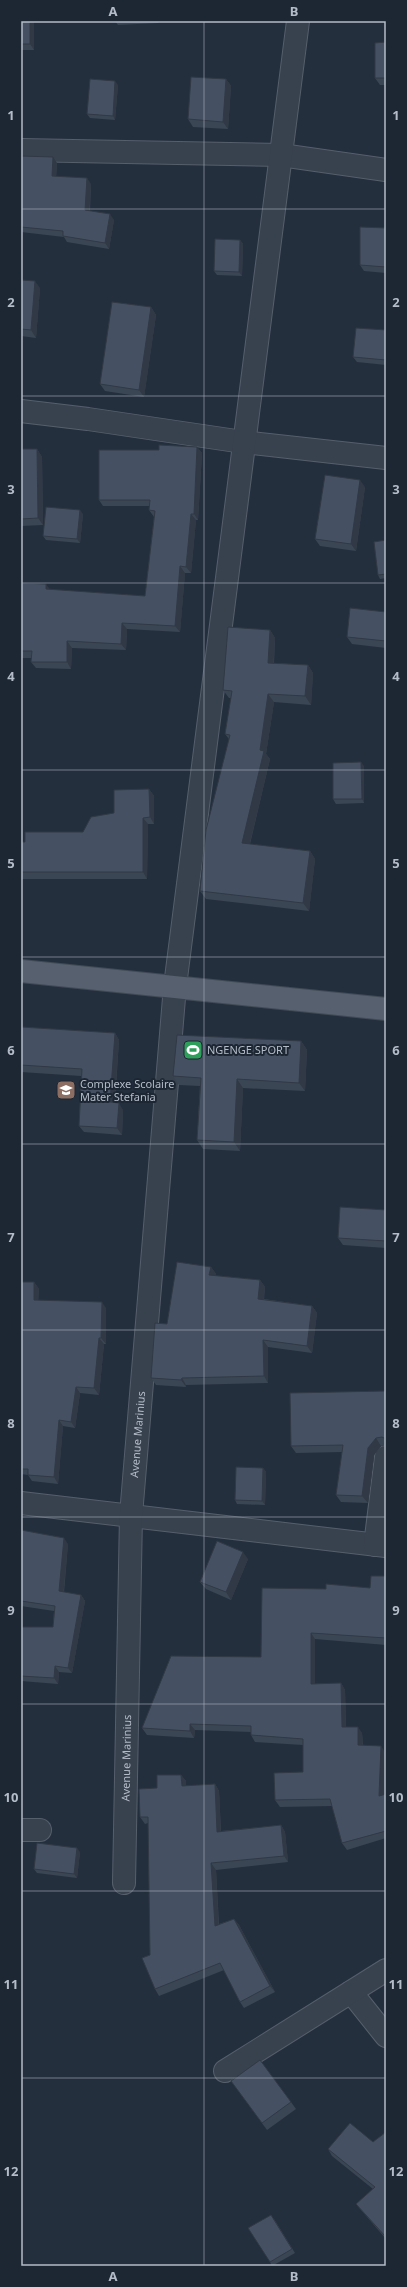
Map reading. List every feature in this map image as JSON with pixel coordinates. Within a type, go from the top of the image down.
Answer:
[{"type":"main road","points":[[21,971],[386,1009]]},
{"type":"street","name":"Avenue Marinius","points":[[124,1883],[131,1515],[175,986],[243,442],[298,21]]},
{"type":"street","points":[[21,150],[281,155],[386,170]]},
{"type":"street","points":[[21,411],[88,418],[243,442],[386,458]]},
{"type":"street","points":[[21,1503],[380,1546],[386,1457]]},
{"type":"street","points":[[225,2071],[386,1970]]},
{"type":"street","points":[[351,1992],[386,2036]]},
{"type":"building","points":[[21,21],[30,21],[30,44],[21,44]]},
{"type":"building","points":[[386,42],[386,78],[375,78],[375,43]]},
{"type":"building","points":[[191,77],[226,79],[223,122],[188,119]]},
{"type":"building","points":[[90,79],[115,81],[113,116],[87,114]]},
{"type":"building","points":[[21,156],[53,157],[52,176],[87,178],[85,210],[110,214],[105,243],[63,236],[63,231],[21,227]]},
{"type":"building","points":[[360,227],[386,228],[386,267],[360,265]]},
{"type":"building","points":[[215,239],[240,240],[239,272],[214,271]]},
{"type":"building","points":[[21,280],[35,281],[31,330],[21,329]]},
{"type":"building","points":[[112,302],[151,307],[139,390],[100,384]]},
{"type":"building","points":[[356,328],[386,330],[386,360],[353,357]]},
{"type":"building","points":[[159,445],[197,447],[194,514],[191,514],[186,567],[180,566],[175,626],[122,623],[121,644],[67,641],[67,662],[31,662],[32,651],[21,651],[21,583],[46,584],[46,589],[145,596],[155,511],[149,510],[150,500],[99,500],[99,450],[159,450]]},
{"type":"building","points":[[21,449],[37,449],[38,518],[21,519]]},
{"type":"building","points":[[325,475],[360,480],[351,544],[315,539]]},
{"type":"building","points":[[46,507],[80,510],[77,539],[43,536]]},
{"type":"building","points":[[386,540],[386,574],[378,575],[374,542]]},
{"type":"building","points":[[350,608],[386,612],[386,641],[347,637]]},
{"type":"building","points":[[228,627],[270,630],[268,663],[308,665],[305,696],[268,694],[260,750],[264,751],[242,843],[310,851],[303,903],[200,891],[206,830],[230,735],[225,734],[232,691],[223,690]]},
{"type":"building","points":[[361,762],[362,799],[333,799],[333,763]]},
{"type":"building","points":[[149,789],[150,817],[143,818],[143,872],[21,872],[21,842],[25,842],[25,832],[83,832],[91,817],[114,813],[114,790]]},
{"type":"building","points":[[21,1027],[115,1033],[110,1102],[119,1103],[117,1128],[79,1126],[82,1069],[21,1065]]},
{"type":"building","points":[[177,1035],[301,1041],[299,1083],[237,1079],[234,1142],[197,1140],[201,1078],[173,1076]]},
{"type":"building","points":[[340,1207],[386,1210],[386,1241],[338,1238]]},
{"type":"building","points":[[177,1262],[211,1267],[209,1275],[260,1280],[258,1299],[312,1306],[307,1346],[263,1340],[264,1376],[182,1378],[181,1380],[151,1378],[155,1323],[167,1324]]},
{"type":"building","points":[[21,1282],[34,1282],[34,1300],[102,1302],[101,1338],[99,1338],[94,1388],[76,1387],[71,1422],[59,1420],[54,1477],[28,1475],[28,1469],[21,1469]]},
{"type":"building","points":[[386,1391],[386,1439],[382,1437],[376,1438],[368,1448],[362,1496],[336,1495],[343,1445],[291,1446],[290,1393]]},
{"type":"building","points":[[236,1467],[263,1468],[262,1501],[235,1500]]},
{"type":"building","points":[[21,1530],[64,1538],[59,1591],[81,1595],[68,1668],[55,1666],[54,1678],[21,1676],[21,1627],[53,1627],[55,1606],[21,1601]]},
{"type":"building","points":[[217,1541],[243,1552],[226,1592],[200,1582]]},
{"type":"building","points":[[371,1576],[386,1576],[386,1638],[311,1633],[311,1684],[341,1683],[342,1727],[358,1727],[358,1745],[381,1746],[379,1796],[386,1794],[386,1831],[342,1843],[330,1799],[275,1800],[274,1773],[303,1772],[303,1739],[251,1735],[251,1726],[190,1724],[190,1731],[142,1728],[171,1656],[261,1657],[262,1588],[326,1589],[326,1584],[370,1588]]},
{"type":"building","points":[[157,1775],[181,1775],[182,1786],[215,1784],[217,1832],[281,1825],[284,1856],[211,1863],[215,1926],[234,1919],[270,1986],[240,2002],[220,1963],[155,1989],[142,1958],[150,1955],[148,1817],[140,1817],[139,1789],[157,1788]]},
{"type":"building","points":[[37,1843],[77,1848],[74,1874],[34,1869]]},
{"type":"building","points":[[260,2060],[291,2102],[262,2123],[231,2081]]},
{"type":"building","points":[[350,2123],[373,2142],[386,2132],[385,2236],[356,2204],[375,2187],[328,2149]]},
{"type":"building","points":[[271,2215],[292,2249],[270,2262],[248,2228]]},
{"type":"place","name":"NGENGE SPORT","points":[[193,1050]]},
{"type":"place","name":"Complexe Scolaire Mater Stefania","points":[[66,1090]]}]
